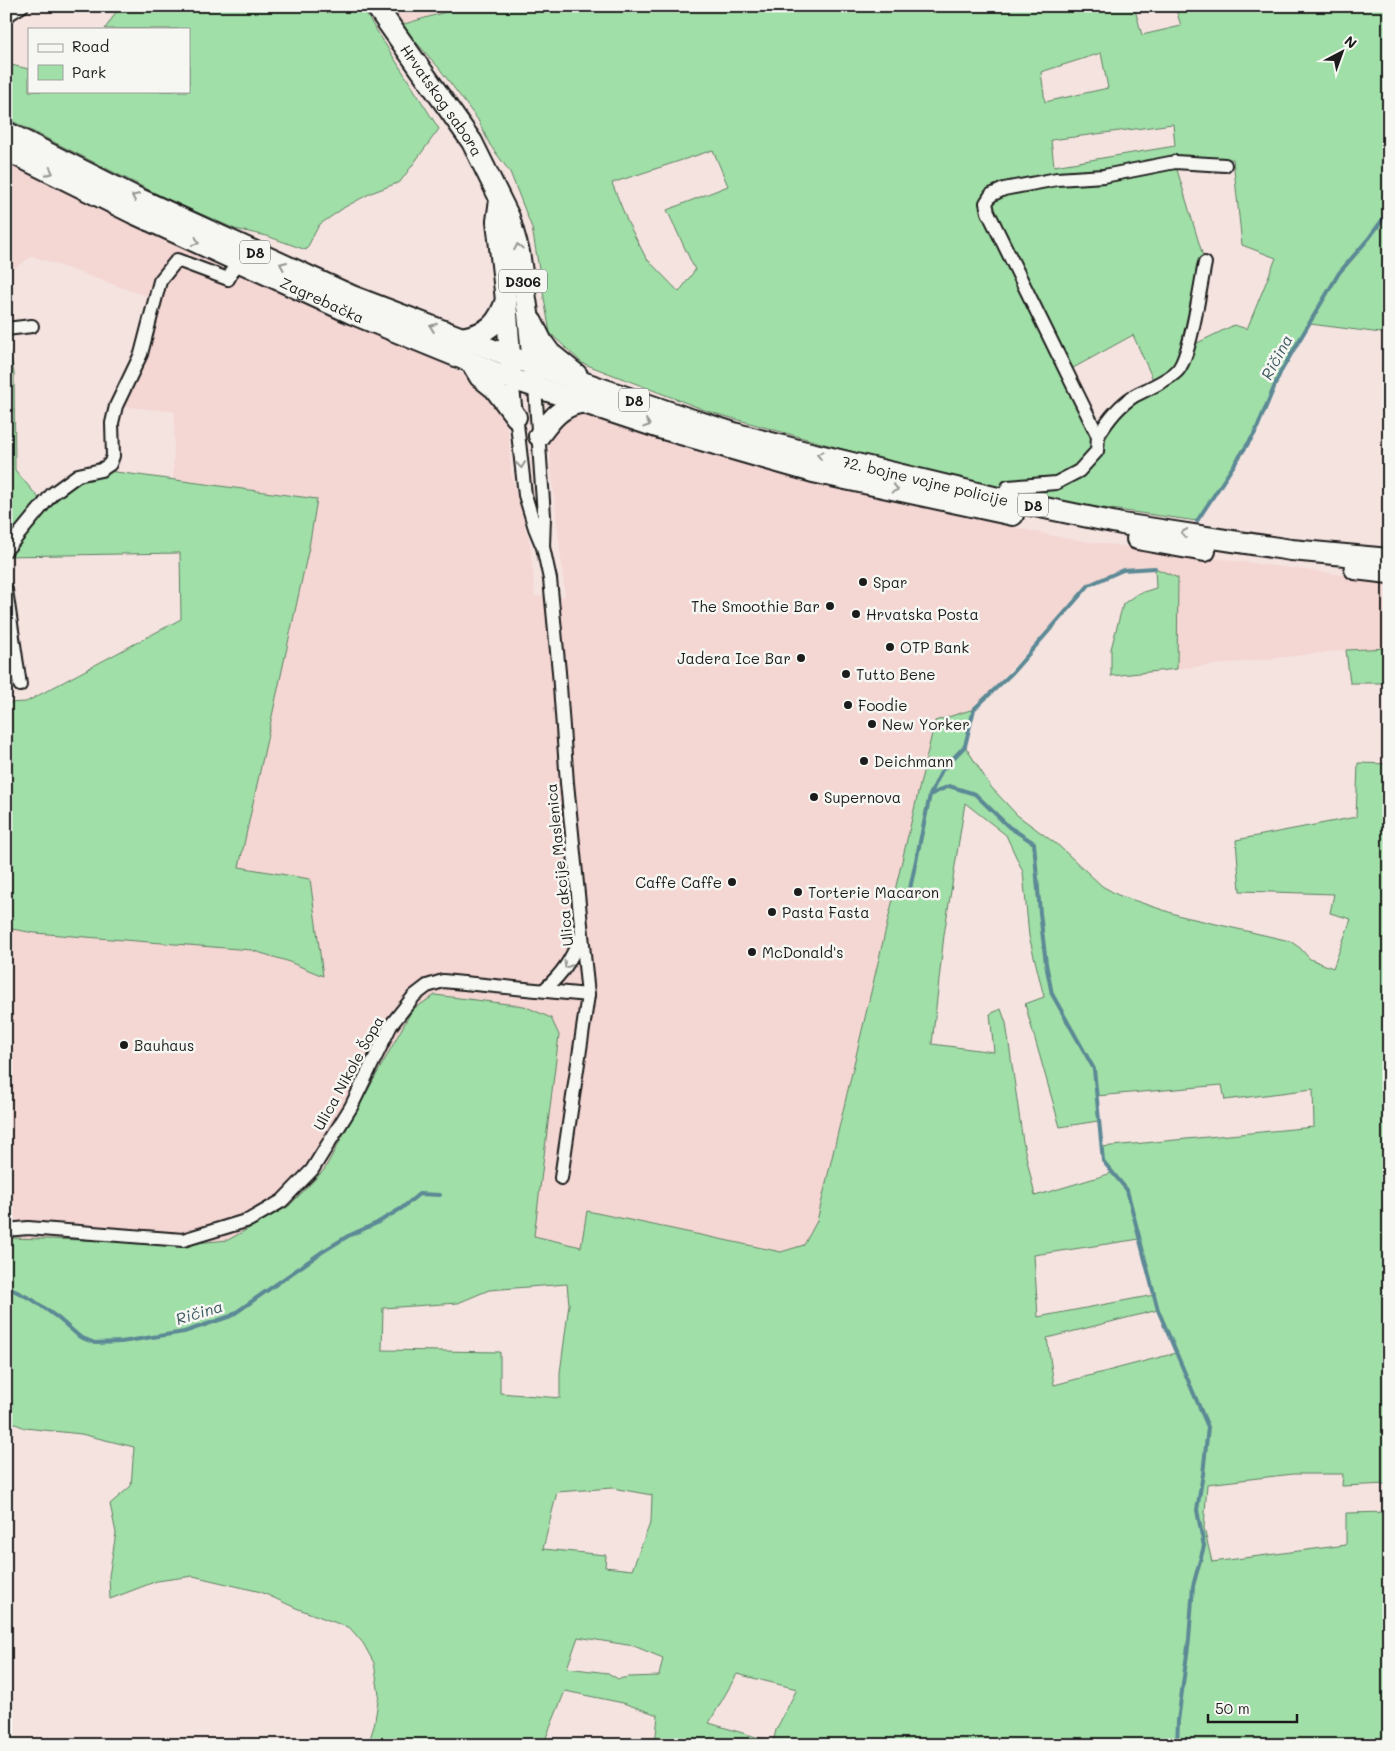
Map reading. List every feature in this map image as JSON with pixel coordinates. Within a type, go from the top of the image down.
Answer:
[{"type":"main road","name":"Hrvatskog sabora","points":[[376,6],[472,142],[510,217],[515,233],[528,313],[535,387]]},
{"type":"main road","name":"Zagrebačka","points":[[6,132],[133,196],[352,296],[533,365]]},
{"type":"main road","name":"Zagrebačka","points":[[6,150],[133,213],[353,314],[535,387]]},
{"type":"main road","name":"Hrvatskog sabora","points":[[500,200],[497,221],[512,379]]},
{"type":"main road","points":[[462,338],[476,335],[488,329],[502,313],[506,300]]},
{"type":"main road","points":[[528,313],[535,330],[550,353],[571,370],[583,393],[554,416],[539,436]]},
{"type":"main road","points":[[470,361],[480,377],[495,389],[516,417]]},
{"type":"main road","name":"72. bojne vojne policije","points":[[533,365],[583,393],[663,429],[813,472],[1022,517],[1168,545],[1280,562],[1389,573]]},
{"type":"main road","name":"72. bojne vojne policije","points":[[535,387],[583,393],[802,451],[1002,499],[1131,525],[1291,550],[1389,559]]},
{"type":"street","points":[[6,16],[22,6]]},
{"type":"street","points":[[1098,436],[988,212],[986,202],[991,195],[1004,188],[1057,179],[1104,176],[1175,162],[1225,164]]},
{"type":"street","points":[[6,550],[52,494],[78,475],[101,470],[110,464],[113,456],[112,423],[116,406],[141,354],[160,281],[177,260],[228,279],[238,261]]},
{"type":"street","points":[[1002,499],[1008,487],[1056,483],[1078,471],[1097,451],[1098,436],[1110,417],[1131,398],[1176,372],[1183,363],[1188,347],[1205,263]]},
{"type":"street","points":[[6,329],[32,326]]},
{"type":"street","name":"Ulica akcije Maslenica","points":[[512,379],[524,495],[543,547],[550,580],[567,783],[588,995],[561,1178]]},
{"type":"street","name":"Ulica akcije Maslenica","points":[[535,387],[544,516],[543,547]]},
{"type":"street","points":[[6,590],[20,685]]},
{"type":"street","points":[[544,990],[568,965],[582,934]]},
{"type":"street","name":"Ulica Nikole Šopa","points":[[6,1230],[28,1228],[184,1240],[249,1220],[282,1201],[312,1170],[351,1107],[391,1025],[414,996],[427,986],[443,981],[588,995]]},
{"type":"shaded area","points":[[383,6],[466,6],[401,25]]},
{"type":"shaded area","points":[[6,150],[460,372],[499,405],[508,432],[511,473],[530,544],[535,596],[565,596],[548,437],[567,416],[582,414],[689,450],[882,499],[1068,539],[1389,581],[1389,648],[1346,650],[1177,669],[1178,579],[1155,568],[1123,570],[1089,585],[974,709],[935,721],[817,1222],[804,1245],[781,1252],[587,1211],[582,1247],[534,1236],[559,1035],[359,1107],[324,1170],[289,1206],[228,1240],[196,1243],[6,1239],[6,928],[35,933],[251,950],[287,961],[323,976],[310,880],[238,867],[309,547],[317,499],[173,479],[175,413],[172,411],[116,406],[155,299],[32,256],[6,274]]},
{"type":"green space","points":[[120,6],[361,6],[439,129],[400,182],[371,193],[345,207],[319,225],[306,250],[267,236],[235,229],[165,198],[6,118],[6,64],[28,69],[28,92],[190,92],[190,28],[106,28]]},
{"type":"green space","points":[[466,6],[1134,6],[1142,35],[1181,26],[1175,6],[1389,6],[1389,334],[1310,324],[1280,373],[1255,433],[1197,521],[1039,499],[904,466],[710,412],[582,363],[550,333],[532,228],[510,172],[490,145],[478,120],[439,68],[401,25]],"holes":[[[1101,53],[1108,88],[1045,102],[1041,72]],[[1173,124],[1175,146],[1054,166],[1051,140]],[[713,150],[728,186],[667,210],[695,270],[679,292],[646,258],[628,223],[612,183]],[[1233,159],[1242,245],[1276,258],[1247,329],[1234,325],[1189,347],[1205,263],[1175,163]],[[1133,335],[1155,384],[1131,398],[1098,436],[1066,372]]]},
{"type":"green space","points":[[6,335],[14,373],[15,470],[43,503],[52,494],[101,470],[317,499],[309,547],[239,867],[310,879],[323,976],[287,961],[251,950],[35,933],[6,928],[6,703],[26,702],[181,619],[180,553],[6,556]]},
{"type":"green space","points":[[1155,568],[1178,578],[1177,669],[1111,676],[1111,649],[1123,604],[1137,594],[1156,588]]},
{"type":"green space","points":[[1389,648],[1389,683],[1350,683],[1346,650]]},
{"type":"green space","points":[[974,709],[965,746],[991,787],[1017,815],[1059,846],[1102,886],[1118,895],[1181,916],[1290,941],[1310,959],[1333,968],[1351,919],[1330,913],[1334,894],[1240,891],[1236,840],[1356,817],[1358,763],[1389,764],[1389,1484],[1342,1486],[1343,1474],[1293,1474],[1207,1484],[1204,1528],[1212,1562],[1346,1545],[1346,1513],[1389,1512],[1389,1745],[655,1745],[658,1715],[623,1703],[565,1691],[543,1745],[368,1745],[374,1726],[379,1695],[374,1663],[363,1643],[350,1628],[296,1608],[261,1592],[193,1576],[157,1581],[110,1599],[109,1576],[116,1533],[110,1504],[131,1486],[134,1447],[81,1434],[25,1428],[6,1420],[6,1259],[8,1238],[196,1243],[228,1240],[289,1206],[324,1170],[412,1010],[435,995],[524,1006],[551,1018],[559,1035],[534,1236],[581,1247],[587,1211],[781,1252],[804,1245],[817,1221],[935,721]],"holes":[[[965,803],[1006,835],[1023,872],[1029,936],[1044,997],[1025,1004],[1060,1127],[1098,1121],[1096,1096],[1222,1085],[1225,1100],[1313,1089],[1314,1127],[1101,1147],[1103,1161],[1112,1173],[1035,1196],[1023,1142],[1006,1023],[1001,1009],[990,1014],[994,1052],[932,1044],[944,935]],[[1140,1239],[1154,1295],[1038,1317],[1034,1255]],[[567,1284],[569,1304],[560,1373],[560,1398],[500,1393],[500,1352],[382,1350],[383,1308],[458,1303],[489,1290]],[[1158,1310],[1176,1353],[1054,1385],[1047,1338]],[[612,1488],[652,1495],[651,1521],[632,1570],[605,1567],[606,1555],[543,1549],[557,1492]],[[578,1637],[634,1646],[663,1658],[659,1676],[618,1679],[608,1673],[567,1668]],[[737,1674],[797,1689],[776,1730],[773,1742],[709,1723]]]},
{"type":"waterway","name":"Ričina","points":[[1197,521],[1255,433],[1280,373],[1339,273],[1389,211]]},
{"type":"waterway","points":[[908,898],[930,795],[942,770],[965,746],[974,709],[1012,673],[1089,585],[1123,570],[1155,568]]},
{"type":"waterway","points":[[930,795],[949,786],[975,794],[1009,827],[1034,843],[1046,964],[1052,994],[1094,1069],[1103,1161],[1127,1190],[1158,1310],[1208,1427],[1197,1510],[1204,1546],[1193,1586],[1177,1745]]},
{"type":"waterway","name":"Ričina","points":[[6,1289],[13,1290],[33,1300],[80,1337],[95,1343],[121,1342],[184,1332],[231,1316],[322,1252],[348,1236],[377,1223],[402,1208],[419,1194],[440,1195]]},
{"type":"place","name":"Spar","points":[[863,582]]},
{"type":"place","name":"The Smoothie Bar","points":[[830,606]]},
{"type":"place","name":"Hrvatska Posta","points":[[856,614]]},
{"type":"place","name":"OTP Bank","points":[[890,647]]},
{"type":"place","name":"Jadera Ice Bar","points":[[801,658]]},
{"type":"place","name":"Tutto Bene","points":[[846,674]]},
{"type":"place","name":"Foodie","points":[[848,705]]},
{"type":"place","name":"New Yorker","points":[[872,724]]},
{"type":"place","name":"Deichmann","points":[[864,761]]},
{"type":"place","name":"Supernova","points":[[814,797]]},
{"type":"place","name":"Caffe Caffe","points":[[732,882]]},
{"type":"place","name":"Torterie Macaron","points":[[798,892]]},
{"type":"place","name":"Pasta Fasta","points":[[772,912]]},
{"type":"place","name":"McDonald's","points":[[752,952]]},
{"type":"place","name":"Bauhaus","points":[[124,1045]]}]
